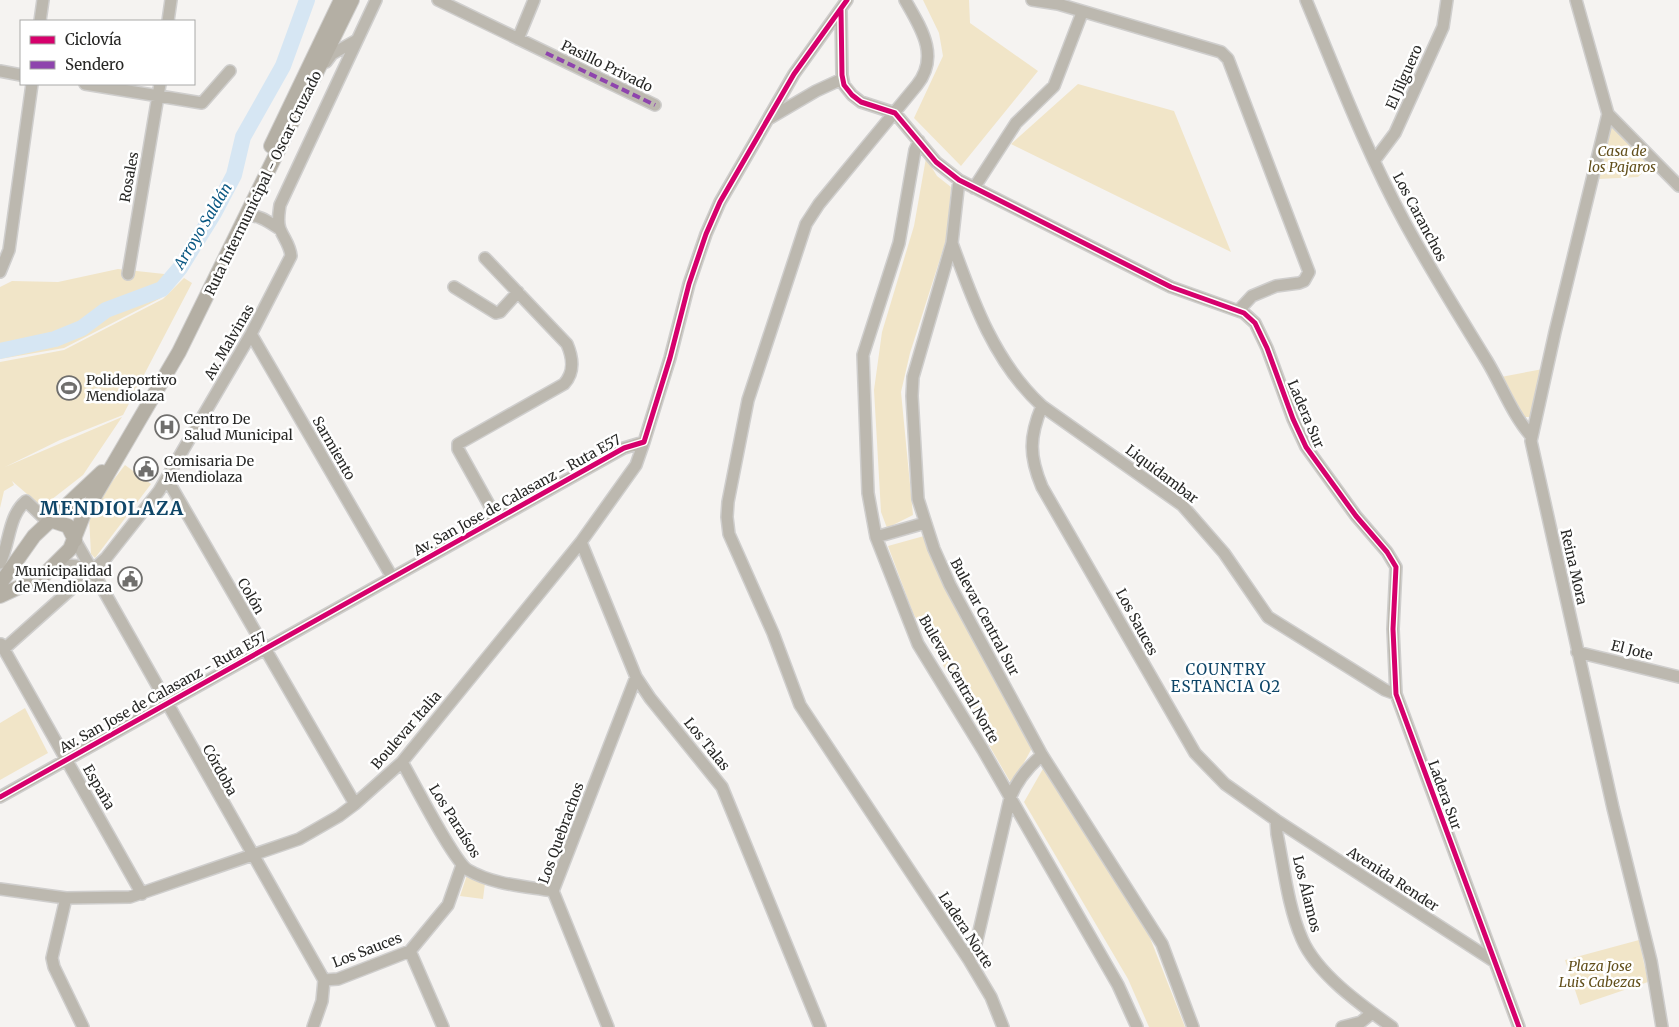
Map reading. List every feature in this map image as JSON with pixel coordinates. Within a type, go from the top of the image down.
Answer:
[{"type":"main road","name":"Ruta Intermunicipal - Oscar Cruzado","points":[[170,363],[174,350],[341,0]]},
{"type":"main road","name":"Ruta Intermunicipal - Oscar Cruzado","points":[[0,596],[46,573],[64,556],[75,540],[83,516],[170,363],[179,352],[288,134],[352,0]]},
{"type":"main road","name":"Ruta Intermunicipal - Oscar Cruzado","points":[[0,584],[26,546],[118,455]]},
{"type":"main road","points":[[51,522],[68,526],[75,540]]},
{"type":"main road","points":[[19,556],[26,572],[36,576],[46,573]]},
{"type":"street","points":[[40,20],[43,0]]},
{"type":"street","points":[[168,20],[171,0]]},
{"type":"street","name":"Av. Malvinas","points":[[2,646],[92,573],[106,558],[167,479],[251,334],[292,256],[291,247],[280,229],[278,217],[280,205],[376,0]]},
{"type":"street","name":"Pasillo Privado","points":[[438,0],[655,105]]},
{"type":"street","points":[[518,39],[534,0]]},
{"type":"street","name":"Ladera Norte","points":[[906,0],[921,27],[928,49],[928,61],[923,78],[818,204],[806,224],[748,400],[727,517],[735,551],[776,641],[796,698],[969,960],[991,997],[1003,1027]]},
{"type":"street","points":[[1032,0],[1058,4],[1082,13],[1221,52],[1228,59],[1309,272],[1304,281],[1276,286],[1252,296],[1239,310]]},
{"type":"street","name":"Los Caranchos","points":[[1306,0],[1374,161],[1403,220],[1531,436]]},
{"type":"street","name":"El Jilguero","points":[[1374,161],[1395,133],[1439,35],[1445,19],[1447,0]]},
{"type":"street","points":[[1576,0],[1608,114],[1678,184]]},
{"type":"street","points":[[844,5],[842,79],[844,85],[861,102],[895,113]]},
{"type":"street","points":[[644,442],[703,240],[720,202],[801,63],[844,5]]},
{"type":"street","points":[[974,188],[1016,123],[1054,86],[1082,13]]},
{"type":"street","points":[[288,134],[332,54],[357,40]]},
{"type":"street","points":[[100,85],[159,89],[202,103],[230,70]]},
{"type":"street","points":[[0,71],[20,75]]},
{"type":"street","points":[[769,119],[802,99],[842,79]]},
{"type":"street","points":[[2,263],[9,250],[32,85]]},
{"type":"street","name":"Rosales","points":[[128,274],[159,89]]},
{"type":"street","name":"Ladera Sur","points":[[895,113],[936,162],[959,180],[1171,287],[1239,310],[1250,317],[1261,333],[1293,419],[1312,457],[1356,516],[1393,560],[1396,567],[1393,629],[1396,694],[1519,1027]]},
{"type":"street","name":"Reina Mora","points":[[1608,114],[1531,436],[1613,808],[1651,961],[1662,1027]]},
{"type":"street","name":"Bulevar Central Norte","points":[[919,141],[895,258],[863,355],[868,493],[876,537],[918,644],[1118,984],[1137,1027]]},
{"type":"street","name":"Bulevar Central Sur","points":[[959,180],[952,243],[913,377],[912,396],[918,498],[934,549],[950,585],[1042,756],[1162,944],[1193,1027]]},
{"type":"street","points":[[247,216],[254,215],[280,229]]},
{"type":"street","name":"Liquidambar","points":[[952,243],[986,329],[1012,372],[1027,392],[1042,406],[1182,505],[1224,553],[1268,617],[1337,661],[1396,694]]},
{"type":"street","points":[[485,258],[567,344],[572,354],[569,378],[564,384],[458,444],[458,449],[497,519]]},
{"type":"street","points":[[454,287],[496,313],[500,312],[518,292]]},
{"type":"street","name":"Sarmiento","points":[[251,334],[392,577]]},
{"type":"street","name":"Los Sauces","points":[[1042,406],[1032,437],[1032,456],[1037,476],[1049,501],[1195,753],[1226,784],[1276,820]]},
{"type":"street","name":"Av. San Jose de Calasanz - Ruta E57","points":[[0,797],[624,448],[644,442]]},
{"type":"street","name":"Boulevar Italia","points":[[0,889],[66,898],[121,898],[142,894],[310,834],[355,804],[402,762],[581,542],[636,465],[644,442]]},
{"type":"street","name":"Colón","points":[[167,479],[355,804]]},
{"type":"street","points":[[0,563],[14,516],[20,506],[26,501],[51,522]]},
{"type":"street","points":[[876,537],[925,522]]},
{"type":"street","name":"Córdoba","points":[[75,540],[252,856],[324,980]]},
{"type":"street","name":"Los Talas","points":[[581,542],[636,677],[650,698],[722,787],[820,1027]]},
{"type":"street","points":[[46,573],[70,564],[83,567],[92,573]]},
{"type":"street","name":"España","points":[[2,646],[142,894]]},
{"type":"street","name":"El Jote","points":[[1578,652],[1679,677]]},
{"type":"street","name":"Los Quebrachos","points":[[608,1027],[553,891],[636,677]]},
{"type":"street","points":[[969,960],[976,944],[1010,798],[1015,786],[1031,765],[1042,756]]},
{"type":"street","name":"Los Paraísos","points":[[402,762],[462,865],[488,879],[503,884],[553,891]]},
{"type":"street","name":"Avenida Render","points":[[1276,820],[1495,962]]},
{"type":"street","name":"Los Álamos","points":[[1276,820],[1276,834],[1297,924],[1307,948],[1321,969],[1372,1013],[1392,1027]]},
{"type":"street","name":"Los Sauces","points":[[324,980],[338,979],[410,950],[448,905],[462,865]]},
{"type":"street","points":[[66,898],[52,958],[54,967],[84,1027]]},
{"type":"street","points":[[410,950],[442,1027]]},
{"type":"street","points":[[313,1027],[322,1001],[324,980]]},
{"type":"street","points":[[1342,1027],[1361,1022],[1372,1013]]},
{"type":"green space","points":[[923,0],[969,0],[970,23],[1038,71],[961,166],[914,118],[943,56],[939,33]]},
{"type":"green space","points":[[1078,84],[1174,111],[1231,252],[1011,144]]},
{"type":"green space","name":"Casa de los Pajaros","points":[[1612,124],[1651,164],[1638,177],[1599,179]]},
{"type":"green space","points":[[926,158],[937,176],[951,187],[947,237],[910,353],[901,392],[913,515],[887,528],[881,512],[874,390],[882,332],[914,226]]},
{"type":"green space","points":[[118,269],[183,276],[161,298],[64,348],[0,359],[0,287],[12,281],[58,282]]},
{"type":"green space","name":"Polideportivo Mendiolaza","points":[[184,278],[192,283],[123,415],[60,440],[5,467],[122,417],[83,475],[42,507],[12,481],[14,485],[4,491],[0,508],[0,362],[64,350],[163,299]]},
{"type":"green space","points":[[1543,369],[1530,417],[1522,417],[1501,377]]},
{"type":"green space","points":[[125,465],[151,484],[95,558],[91,554],[89,517],[101,496]]},
{"type":"green space","points":[[924,536],[1033,746],[1012,785],[913,613],[888,546]]},
{"type":"green space","points":[[25,708],[48,753],[0,780],[0,723]]},
{"type":"green space","points":[[1044,767],[1145,925],[1185,1027],[1149,1027],[1128,979],[1024,802]]},
{"type":"green space","points":[[467,875],[485,883],[483,899],[460,896]]},
{"type":"green space","name":"Plaza Jose Luis Cabezas","points":[[1639,940],[1648,982],[1580,1005],[1565,960]]},
{"type":"waterway","name":"Arroyo Saldán","points":[[0,351],[55,339],[82,328],[106,310],[162,289],[180,268],[214,213],[234,175],[243,137],[283,66],[307,0]]},
{"type":"marked path","points":[[546,53],[655,105]]},
{"type":"cycle path","points":[[0,797],[624,448],[644,442],[670,358],[689,284],[706,234],[720,202],[794,74],[847,0]]},
{"type":"cycle path","points":[[841,10],[842,75],[844,85],[861,102],[895,113],[936,162],[959,180],[1171,287],[1244,313],[1255,323],[1267,348],[1293,419],[1306,447],[1356,516],[1387,552],[1396,567],[1393,629],[1396,694],[1519,1027]]},
{"type":"place","name":"Polideportivo Mendiolaza","points":[[69,388]]},
{"type":"place","name":"Centro De Salud Municipal","points":[[167,427]]},
{"type":"place","name":"Comisaria De Mendiolaza","points":[[146,469]]},
{"type":"place","name":"Municipalidad de Mendiolaza","points":[[130,579]]},
{"type":"district","name":"MENDIOLAZA","points":[[112,508]]},
{"type":"district","name":"COUNTRY ESTANCIA Q2","points":[[1226,678]]}]
